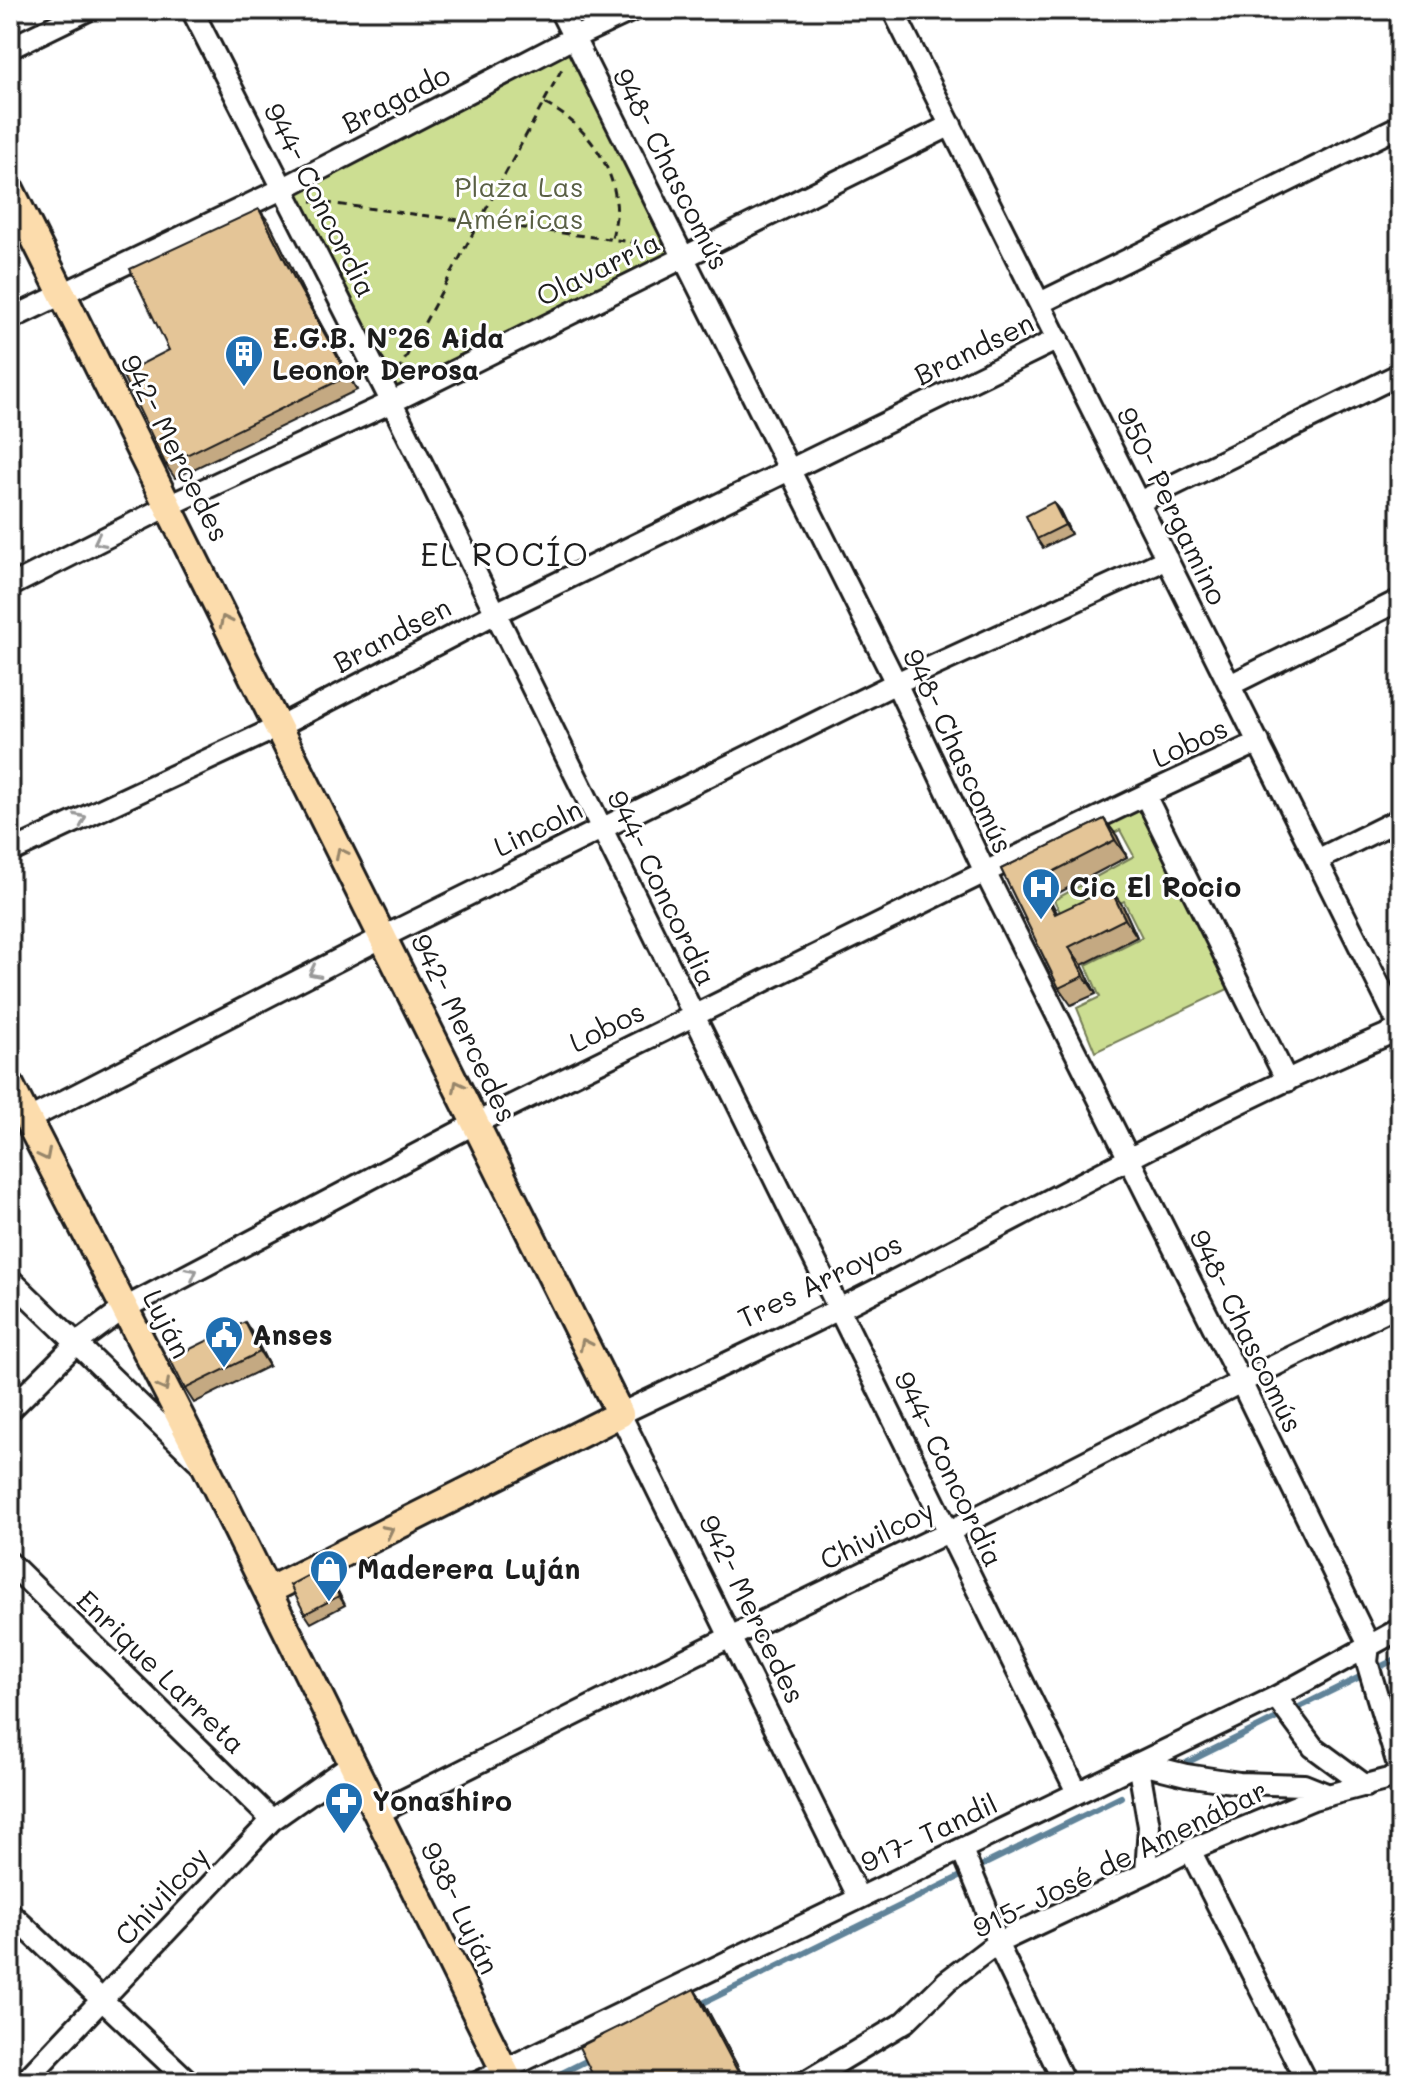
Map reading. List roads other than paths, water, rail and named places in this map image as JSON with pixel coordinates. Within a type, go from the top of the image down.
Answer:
[{"type":"main road","name":"942- Mercedes","points":[[10,189],[620,1414]]},
{"type":"main road","name":"Luján","points":[[10,1085],[268,1591]]},
{"type":"main road","name":"Tres Arroyos","points":[[268,1591],[620,1414]]},
{"type":"main road","name":"938- Luján","points":[[268,1591],[507,2076]]},
{"type":"street","points":[[10,48],[88,10]]},
{"type":"street","name":"944- Concordia","points":[[192,10],[496,613],[1077,1792]]},
{"type":"street","name":"948- Chascomús","points":[[560,10],[896,683],[985,872],[1369,1645],[1367,1662],[1400,1774]]},
{"type":"street","name":"Bragado","points":[[10,319],[285,193],[633,10]]},
{"type":"street","name":"950- Pergamino","points":[[893,10],[1400,1028]]},
{"type":"street","name":"Olavarría","points":[[10,586],[682,252],[951,125]]},
{"type":"street","name":"Brandsen","points":[[1040,303],[1400,126]]},
{"type":"street","name":"Brandsen","points":[[10,852],[278,727],[496,613],[1058,339]]},
{"type":"street","points":[[1139,502],[1400,374]]},
{"type":"street","name":"Lincoln","points":[[27,1120],[383,937],[896,683],[1167,559]]},
{"type":"street","points":[[1230,685],[1400,600]]},
{"type":"street","name":"Lobos","points":[[10,1410],[77,1343],[123,1309],[476,1123],[985,872],[1259,742]]},
{"type":"street","points":[[1145,795],[1287,1081]]},
{"type":"street","points":[[1317,860],[1400,819]]},
{"type":"street","name":"Tres Arroyos","points":[[620,1414],[839,1309],[1129,1158],[1400,1028]]},
{"type":"street","points":[[10,1279],[208,1471]]},
{"type":"street","name":"Chivilcoy","points":[[378,1813],[948,1532],[1400,1304]]},
{"type":"street","name":"942- Mercedes","points":[[620,1414],[859,1898]]},
{"type":"street","name":"Enrique Larreta","points":[[10,1563],[272,1820]]},
{"type":"street","name":"917- Tandil","points":[[479,2082],[507,2076],[859,1898],[967,1864],[1077,1792],[1138,1763],[1284,1708],[1369,1645],[1400,1629]]},
{"type":"street","points":[[1284,1708],[1313,1747],[1366,1786]]},
{"type":"street","name":"Chivilcoy","points":[[24,2082],[272,1820],[353,1763]]},
{"type":"street","points":[[1146,1873],[1149,1826],[1138,1763],[1186,1775],[1239,1783],[1304,1785],[1329,1795]]},
{"type":"street","name":"915- José de Amenábar","points":[[805,2082],[905,2022],[947,1981],[997,1943],[1190,1850],[1313,1799],[1400,1774]]},
{"type":"street","points":[[1190,1850],[1307,2082]]},
{"type":"street","points":[[967,1864],[997,1943],[1064,2082]]},
{"type":"street","points":[[10,1913],[189,2082]]},
{"type":"waterway","points":[[1180,1766],[1400,1657]]},
{"type":"waterway","points":[[697,2006],[1121,1797]]},
{"type":"waterway","points":[[544,2082],[590,2059]]},
{"type":"place","name":"E.G.B. Nº26 Aida Leonor Derosa","points":[[244,388]]},
{"type":"place","name":"Cic El Rocio","points":[[1041,921]]},
{"type":"place","name":"Anses","points":[[224,1369]]},
{"type":"place","name":"Maderera Luján","points":[[329,1603]]},
{"type":"place","name":"Yonashiro","points":[[344,1835]]},
{"type":"district","name":"EL ROCÍO","points":[[505,555]]},
{"type":"park label","name":"Plaza Las Américas","points":[[519,203]]}]
